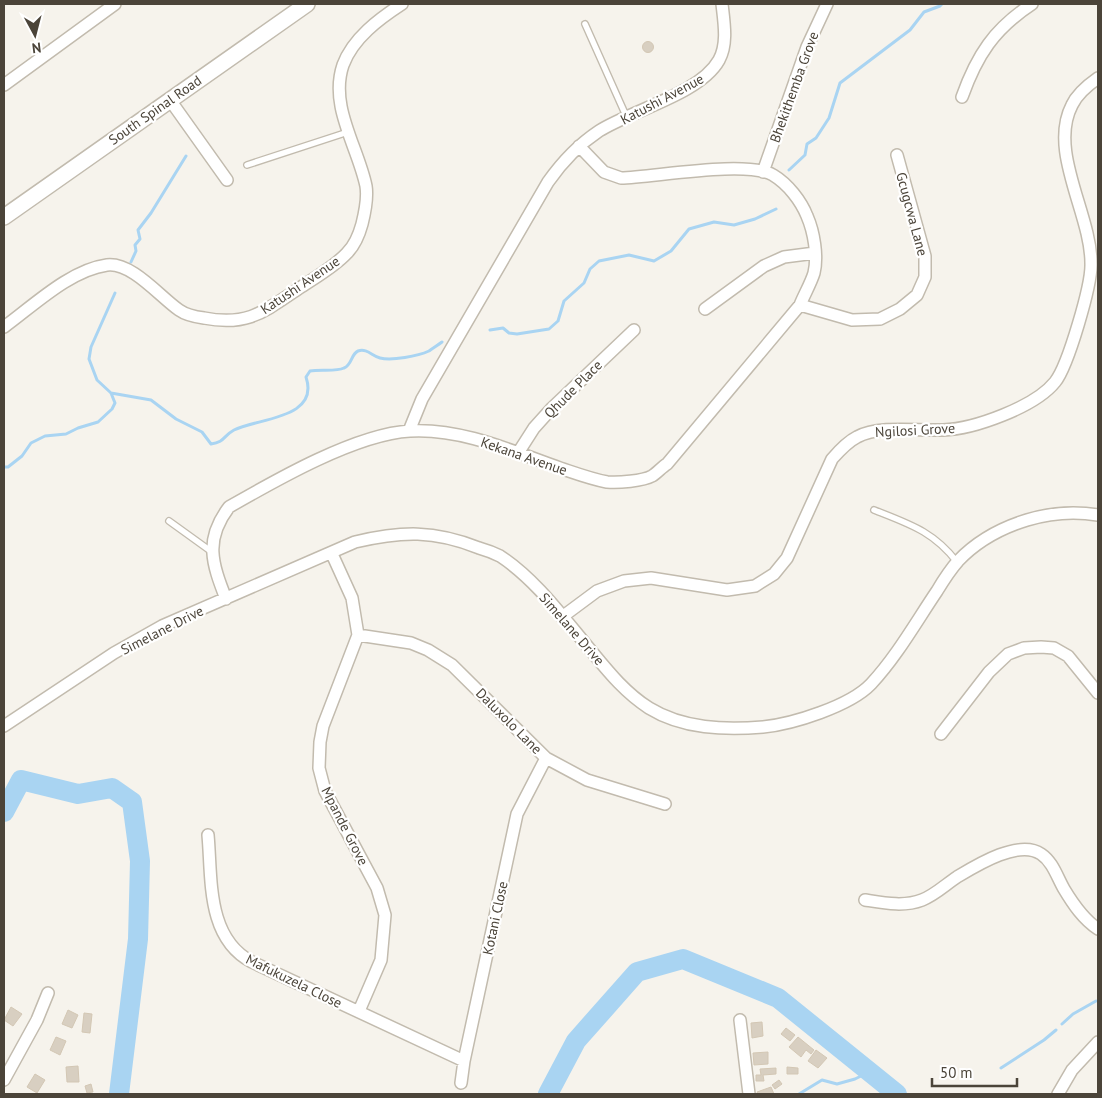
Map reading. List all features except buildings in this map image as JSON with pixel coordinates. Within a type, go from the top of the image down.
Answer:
[{"type":"street","points":[[4,85],[115,4]]},
{"type":"street","name":"South Spinal Road","points":[[4,217],[307,4]]},
{"type":"street","name":"Katushi Avenue","points":[[4,327],[63,283],[88,271],[108,265],[123,267],[181,311],[220,321],[241,320],[259,314],[328,269],[347,253],[358,238],[365,213],[366,187],[348,132],[340,98],[340,81],[343,65],[353,46],[376,21],[402,4]]},
{"type":"street","name":"Katushi Avenue","points":[[409,431],[422,399],[548,182],[562,162],[600,130],[692,86],[709,74],[720,59],[725,39],[722,4]]},
{"type":"street","name":"Bhekithemba Grove","points":[[763,172],[807,47],[828,4]]},
{"type":"street","points":[[962,97],[977,60],[987,45],[1002,27],[1032,4]]},
{"type":"street","name":"Ngilosi Grove","points":[[562,617],[597,591],[624,580],[651,578],[727,590],[755,586],[774,574],[787,558],[832,459],[842,448],[857,437],[874,431],[945,430],[974,426],[1031,402],[1055,382],[1067,361],[1089,282],[1092,263],[1065,142],[1066,120],[1076,98],[1098,78]]},
{"type":"street","points":[[170,100],[227,180]]},
{"type":"street","name":"Kekana Avenue","points":[[226,599],[215,570],[212,552],[213,537],[220,519],[229,507],[324,457],[364,441],[409,431],[438,431],[466,436],[584,476],[608,482],[634,480],[652,476],[667,464],[800,305],[814,273],[815,253],[811,226],[804,208],[788,188],[773,175],[738,168],[621,178],[604,172],[579,146]]},
{"type":"street","name":"Gcugcwa Lane","points":[[800,305],[852,320],[880,319],[900,309],[917,295],[924,277],[925,256],[897,155]]},
{"type":"street","points":[[705,309],[764,266],[784,257],[815,253]]},
{"type":"street","name":"Qhude Place","points":[[518,453],[534,428],[552,408],[634,330]]},
{"type":"street","name":"Simelane Drive","points":[[4,726],[114,653],[162,626],[332,554],[355,542],[385,535],[426,533],[463,541],[499,556],[527,578],[623,688],[650,708],[682,722],[718,728],[765,727],[805,718],[841,704],[870,685],[957,562],[978,543],[1006,527],[1047,514],[1087,513],[1098,515]]},
{"type":"street","points":[[332,554],[352,598],[358,635]]},
{"type":"street","name":"Daluxolo Lane","points":[[358,635],[411,643],[428,650],[452,665],[546,758],[587,780],[665,804]]},
{"type":"street","name":"Mpande Grove","points":[[358,635],[323,726],[319,768],[325,791],[377,888],[385,915],[381,960],[359,1011]]},
{"type":"street","points":[[941,734],[989,672],[1008,654],[1024,648],[1041,646],[1054,648],[1068,656],[1098,693]]},
{"type":"street","name":"Kotani Close","points":[[461,1083],[464,1061],[518,814],[546,758]]},
{"type":"street","name":"Mafukuzela Close","points":[[208,834],[217,920],[221,930],[232,946],[244,958],[464,1061]]},
{"type":"street","points":[[865,900],[890,904],[921,901],[984,862],[1020,849],[1032,849],[1042,854],[1049,861],[1064,889],[1083,917],[1098,929]]},
{"type":"street","points":[[4,1080],[37,1020],[48,994]]},
{"type":"street","points":[[740,1020],[748,1094]]},
{"type":"street","points":[[1058,1094],[1072,1070],[1097,1045]]},
{"type":"lane","points":[[584,24],[627,118]]},
{"type":"lane","points":[[247,165],[348,132]]},
{"type":"lane","points":[[874,510],[918,528],[934,538],[957,562]]},
{"type":"lane","points":[[169,521],[212,552]]},
{"type":"waterway","points":[[789,170],[805,155],[807,144],[816,138],[829,118],[840,83],[910,30],[924,12],[942,4]]},
{"type":"waterway","points":[[131,262],[136,251],[135,245],[140,239],[138,230],[151,213],[186,156]]},
{"type":"waterway","points":[[490,330],[503,328],[509,333],[517,334],[549,329],[558,321],[564,301],[584,283],[590,269],[599,261],[629,255],[654,261],[671,251],[689,229],[714,222],[734,225],[755,219],[776,209]]},
{"type":"waterway","points":[[4,467],[8,467],[22,456],[31,443],[45,436],[66,434],[98,422],[112,409],[115,403],[111,393],[97,380],[89,359],[91,347],[115,293]]},
{"type":"waterway","points":[[111,393],[151,400],[176,419],[202,432],[211,444],[222,440],[234,430],[284,415],[296,409],[304,401],[308,391],[306,377],[310,371],[337,370],[347,367],[354,354],[361,350],[380,358],[398,358],[424,353],[442,342]]},
{"type":"waterway","points":[[4,812],[21,780],[78,794],[112,788],[132,802],[140,861],[138,939],[119,1094]]},
{"type":"waterway","points":[[548,1094],[576,1041],[637,972],[683,959],[778,998],[897,1094]]},
{"type":"waterway","points":[[1062,1024],[1073,1014],[1096,1001]]},
{"type":"waterway","points":[[1001,1068],[1056,1030]]},
{"type":"waterway","points":[[799,1094],[822,1080],[837,1084],[855,1079],[869,1072]]}]
